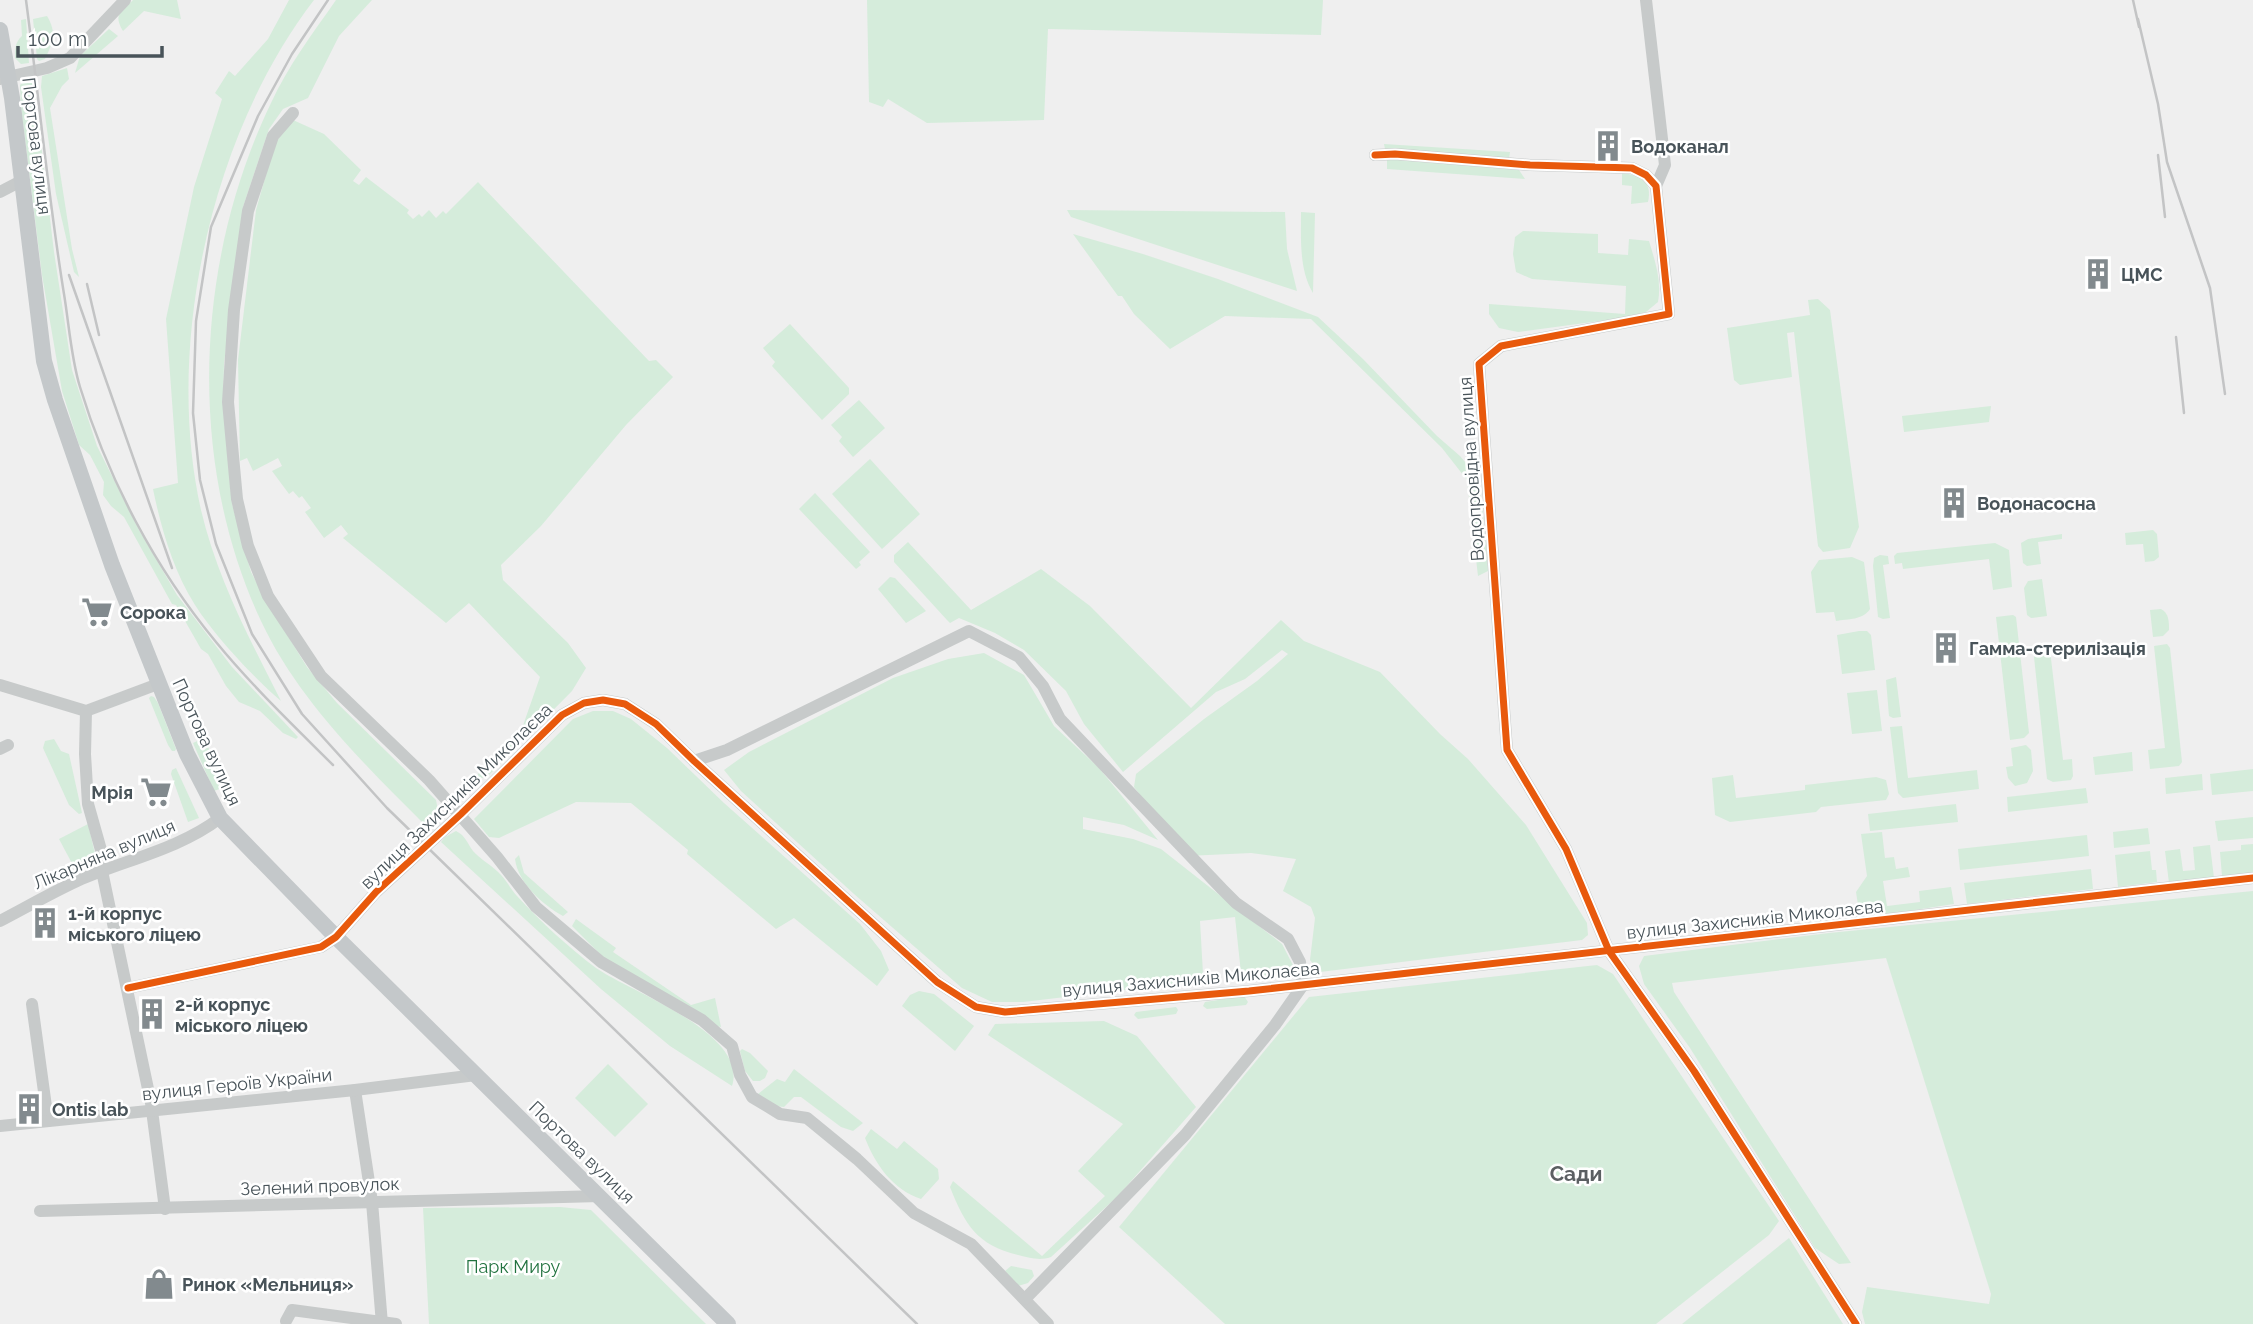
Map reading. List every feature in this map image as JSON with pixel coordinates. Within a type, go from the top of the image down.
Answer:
[{"type":"main road","name":"Портова вулиця","points":[[0,30],[5,78],[23,180],[43,347],[51,387],[97,522],[158,684],[187,754],[220,818],[336,937],[728,1324]]},
{"type":"street","points":[[5,78],[47,68],[70,58],[125,0]]},
{"type":"street","points":[[1375,155],[1632,169],[1646,175],[1656,186],[1665,166],[1646,0]]},
{"type":"street","points":[[293,113],[273,136],[248,211],[234,310],[228,402],[237,499],[248,546],[268,596],[321,676],[461,814],[536,907],[601,962],[691,1013],[732,1046],[740,1075],[752,1097],[780,1114],[807,1118],[858,1159],[914,1213],[971,1244],[1048,1324]]},
{"type":"street","points":[[0,192],[23,180]]},
{"type":"street","name":"Водопровідна вулиця","points":[[1609,951],[1566,849],[1507,750],[1479,364],[1501,346],[1668,314],[1656,186]]},
{"type":"street","points":[[694,761],[727,750],[969,631],[1019,657],[1044,686],[1060,719],[1222,889],[1236,903],[1288,939],[1300,962],[1303,985],[1275,1025],[1185,1135],[1025,1299]]},
{"type":"street","points":[[0,685],[86,711],[158,684]]},
{"type":"street","name":"вулиця Захисників Миколаєва","points":[[336,937],[376,892],[562,715],[584,703],[603,700],[625,704],[656,724],[937,982],[976,1007],[1005,1012],[1303,985],[2253,878]]},
{"type":"street","points":[[86,711],[85,754],[89,804],[101,850],[102,871],[152,1110],[165,1209]]},
{"type":"street","name":"Лікарняна вулиця","points":[[0,921],[76,881],[167,847],[203,830],[220,818]]},
{"type":"street","points":[[128,988],[321,947],[336,937]]},
{"type":"street","points":[[1609,951],[1694,1071],[1856,1324]]},
{"type":"street","points":[[32,1004],[48,1121]]},
{"type":"street","name":"вулиця Героїв України","points":[[0,1126],[476,1075]]},
{"type":"street","points":[[355,1090],[372,1202],[382,1323]]},
{"type":"street","name":"Зелений провулок","points":[[40,1211],[600,1196]]},
{"type":"street","points":[[286,1321],[292,1310],[396,1324]]},
{"type":"green space","points":[[133,0],[177,0],[181,19],[144,11],[123,31],[119,17]]},
{"type":"green space","points":[[289,0],[314,0],[278,54],[248,113],[223,177],[205,244],[193,312],[189,380],[191,446],[201,510],[208,535],[235,608],[281,701],[235,656],[195,605],[180,578],[169,548],[153,489],[178,483],[166,319],[194,187],[222,99],[215,93],[229,71],[235,76],[268,39]]},
{"type":"green space","points":[[336,0],[372,0],[339,36],[308,98],[283,109],[269,129],[243,207],[224,364],[223,405],[232,504],[251,572],[307,667],[337,703],[436,800],[439,816],[426,826],[334,730],[276,650],[261,621],[237,559],[220,495],[211,428],[209,361],[215,294],[227,228],[246,164],[271,103],[293,63]]},
{"type":"green space","points":[[867,0],[1323,0],[1321,35],[1048,29],[1044,120],[927,123],[888,99],[883,107],[869,102]]},
{"type":"green space","points":[[47,16],[53,38],[45,59],[39,61],[33,19]]},
{"type":"green space","points":[[26,19],[29,63],[21,64],[15,58],[15,49],[22,36],[21,20]]},
{"type":"green space","points":[[109,29],[118,36],[75,73],[80,56]]},
{"type":"green space","points":[[67,68],[69,79],[50,108],[72,249],[79,277],[74,272],[56,194],[41,87],[42,76]]},
{"type":"green space","points":[[25,80],[33,80],[34,85],[54,252],[72,370],[97,446],[139,530],[177,595],[232,667],[298,737],[296,739],[283,733],[260,711],[239,702],[226,686],[176,605],[172,604],[124,517],[103,495],[104,482],[90,455],[79,445],[62,391],[42,275],[21,107],[20,85]]},
{"type":"green space","points":[[293,120],[324,134],[361,170],[353,181],[359,185],[366,177],[409,210],[407,213],[413,219],[419,214],[422,217],[429,210],[436,218],[443,211],[446,214],[478,182],[649,361],[656,360],[673,377],[626,425],[541,526],[501,565],[503,580],[568,643],[586,668],[572,691],[488,776],[482,778],[476,776],[520,734],[540,677],[469,603],[446,623],[343,538],[348,534],[341,525],[324,538],[305,512],[311,508],[302,496],[299,498],[293,491],[289,494],[272,471],[282,466],[278,458],[253,471],[247,458],[240,461],[238,360],[256,210],[275,143]]},
{"type":"green space","points":[[1384,144],[1510,152],[1509,159],[1385,149]]},
{"type":"green space","points":[[1387,159],[1519,170],[1525,179],[1387,169]]},
{"type":"green space","points":[[1622,173],[1644,181],[1649,189],[1648,202],[1631,204],[1632,186],[1622,185]]},
{"type":"green space","points":[[1067,210],[1285,212],[1287,249],[1297,291],[1071,217]]},
{"type":"green space","points":[[1301,212],[1315,213],[1313,293],[1303,264]]},
{"type":"green space","points":[[1523,231],[1598,234],[1598,253],[1628,255],[1629,239],[1649,241],[1656,264],[1658,302],[1646,312],[1622,318],[1518,332],[1499,328],[1489,314],[1489,304],[1625,314],[1626,286],[1532,279],[1516,272],[1513,254],[1515,237]]},
{"type":"green space","points":[[1073,234],[1218,279],[1318,317],[1460,456],[1476,475],[1482,503],[1488,571],[1478,576],[1467,480],[1442,448],[1311,319],[1225,316],[1170,349],[1134,314],[1122,296],[1118,296]]},
{"type":"green space","points":[[1818,299],[1830,310],[1859,527],[1850,548],[1823,552],[1818,546],[1794,332],[1787,333],[1792,377],[1740,385],[1734,380],[1727,328],[1810,315],[1808,300]]},
{"type":"green space","points":[[790,324],[849,388],[849,394],[822,420],[772,366],[775,362],[763,348]]},
{"type":"green space","points":[[859,400],[885,428],[853,457],[839,441],[842,437],[831,425]]},
{"type":"green space","points":[[1991,406],[1989,422],[1904,432],[1902,416]]},
{"type":"green space","points":[[870,459],[920,514],[882,549],[832,494]]},
{"type":"green space","points":[[815,493],[870,552],[859,562],[861,565],[856,569],[799,509]]},
{"type":"green space","points":[[2153,530],[2157,534],[2159,557],[2145,562],[2143,544],[2126,545],[2125,533]]},
{"type":"green space","points":[[2062,534],[2062,539],[2038,542],[2041,564],[2027,566],[2023,563],[2021,543],[2028,539]]},
{"type":"green space","points":[[908,542],[971,610],[1041,569],[1090,606],[1191,708],[1281,620],[1304,641],[1380,672],[1468,759],[1526,825],[1587,923],[1588,935],[1582,940],[1320,972],[1310,960],[1315,918],[1311,907],[1283,891],[1296,859],[1251,853],[1187,856],[1134,787],[1136,774],[1288,654],[1282,650],[1245,679],[1216,692],[1123,772],[1084,724],[1066,691],[1024,650],[995,633],[959,618],[950,623],[947,620],[894,562],[894,555]]},
{"type":"green space","points":[[1995,543],[2009,550],[2012,587],[1993,590],[1989,559],[1903,569],[1902,563],[1895,564],[1894,556],[1897,553]]},
{"type":"green space","points":[[1880,555],[1888,556],[1889,564],[1883,565],[1890,618],[1883,619],[1878,617],[1873,566],[1874,558]]},
{"type":"green space","points":[[1852,557],[1864,562],[1870,609],[1859,617],[1836,621],[1834,612],[1816,613],[1811,572],[1819,560]]},
{"type":"green space","points":[[890,577],[895,578],[926,611],[906,623],[878,589]]},
{"type":"green space","points":[[2042,579],[2047,616],[2031,618],[2027,615],[2024,588],[2028,581]]},
{"type":"green space","points":[[2161,609],[2167,615],[2169,630],[2163,636],[2153,637],[2150,610]]},
{"type":"green space","points":[[1996,617],[2016,617],[2029,733],[2024,738],[2010,740]]},
{"type":"green space","points":[[1867,631],[1871,635],[1875,670],[1842,674],[1837,635]]},
{"type":"green space","points":[[2167,644],[2170,648],[2182,762],[2179,766],[2150,769],[2148,750],[2165,748],[2154,646]]},
{"type":"green space","points":[[2050,650],[2063,760],[2072,759],[2073,776],[2071,780],[2053,782],[2047,779],[2034,657],[2037,651]]},
{"type":"green space","points":[[984,653],[1024,675],[1054,726],[1099,768],[1158,840],[1124,825],[1083,817],[1083,829],[1133,839],[1161,849],[1282,944],[1295,969],[1291,975],[1248,980],[1241,973],[1235,917],[1200,921],[1203,974],[1192,982],[1023,1002],[992,1002],[962,988],[741,791],[724,770],[749,752],[893,678],[948,659]]},
{"type":"green space","points":[[1896,677],[1901,717],[1893,718],[1889,716],[1886,680]]},
{"type":"green space","points":[[1877,690],[1882,731],[1852,734],[1847,693]]},
{"type":"green space","points":[[151,696],[158,703],[175,751],[168,745],[149,698]]},
{"type":"green space","points":[[593,711],[613,711],[631,719],[667,748],[724,803],[860,924],[881,951],[889,970],[877,986],[794,918],[776,929],[631,803],[576,802],[499,838],[489,837],[474,819],[573,719]]},
{"type":"green space","points":[[1902,726],[1908,778],[1977,770],[1979,789],[1903,798],[1898,793],[1890,727]]},
{"type":"green space","points":[[204,738],[224,782],[222,788],[214,791],[193,743]]},
{"type":"green space","points":[[54,739],[61,751],[69,754],[82,813],[79,814],[69,805],[43,748],[45,741]]},
{"type":"green space","points":[[2026,745],[2031,750],[2033,771],[2027,783],[2015,786],[2008,778],[2006,767],[2013,766],[2011,748]]},
{"type":"green space","points":[[2132,752],[2133,771],[2095,775],[2093,757]]},
{"type":"green space","points":[[176,768],[199,818],[188,822],[171,774]]},
{"type":"green space","points":[[2253,769],[2253,791],[2212,795],[2210,774]]},
{"type":"green space","points":[[2202,774],[2203,790],[2166,794],[2165,778]]},
{"type":"green space","points":[[1733,775],[1736,798],[1805,790],[1805,785],[1876,777],[1886,780],[1889,794],[1886,800],[1821,807],[1816,812],[1730,822],[1715,815],[1712,778]]},
{"type":"green space","points":[[2086,788],[2088,803],[2008,812],[2007,797]]},
{"type":"green space","points":[[1956,804],[1958,822],[1870,831],[1868,814]]},
{"type":"green space","points":[[2253,817],[2253,838],[2218,841],[2215,821]]},
{"type":"green space","points":[[88,824],[96,858],[75,869],[59,839]]},
{"type":"green space","points":[[2148,828],[2150,844],[2114,848],[2113,832]]},
{"type":"green space","points":[[456,831],[476,854],[501,875],[536,915],[586,960],[612,978],[683,1016],[705,1032],[723,1049],[732,1067],[732,1086],[670,1046],[601,989],[441,842]]},
{"type":"green space","points":[[1882,832],[1885,858],[1894,857],[1896,869],[1908,867],[1910,877],[1883,881],[1887,906],[1920,902],[1919,891],[1951,887],[1954,904],[1882,915],[1871,913],[1858,905],[1856,892],[1867,876],[1861,834]]},
{"type":"green space","points":[[2087,835],[2089,856],[1960,870],[1958,849]]},
{"type":"green space","points":[[2253,844],[2253,873],[2222,876],[2220,852],[2241,850],[2241,845]]},
{"type":"green space","points":[[2210,845],[2214,878],[2169,883],[2165,851],[2180,849],[2183,871],[2195,870],[2193,847]]},
{"type":"green space","points":[[2150,851],[2152,870],[2156,870],[2157,882],[2118,887],[2115,855]]},
{"type":"green space","points":[[519,855],[524,873],[568,912],[563,916],[547,906],[526,885],[517,868],[515,859]]},
{"type":"green space","points":[[2091,869],[2093,889],[1967,904],[1964,883]]},
{"type":"green space","points":[[2253,891],[2253,1324],[1865,1324],[1862,1312],[1867,1287],[1989,1304],[1991,1294],[1886,958],[1672,983],[1674,992],[1851,1263],[1839,1264],[1815,1248],[1690,1048],[1644,984],[1639,966],[1644,956],[1829,933]]},
{"type":"green space","points":[[576,919],[616,948],[613,952],[691,1005],[715,998],[721,1027],[604,958],[572,926]]},
{"type":"green space","points":[[1597,965],[1613,974],[1779,1221],[1769,1235],[1656,1324],[1225,1324],[1119,1227],[1309,997]]},
{"type":"green space","points":[[919,991],[934,994],[974,1026],[955,1051],[902,1006],[910,995]]},
{"type":"green space","points":[[1244,996],[1248,1002],[1246,1005],[1207,1009],[1203,1006],[1205,1002]]},
{"type":"green space","points":[[1176,1007],[1176,1014],[1138,1019],[1134,1015],[1136,1012]]},
{"type":"green space","points":[[1104,1021],[1137,1036],[1196,1107],[1118,1196],[1051,1257],[1031,1258],[992,1246],[967,1223],[950,1187],[953,1181],[1042,1256],[1105,1196],[1078,1171],[1123,1124],[988,1035],[995,1024]]},
{"type":"green space","points":[[742,1049],[750,1053],[768,1071],[765,1078],[753,1081],[745,1071],[740,1051]]},
{"type":"green space","points":[[608,1064],[648,1104],[615,1137],[575,1098]]},
{"type":"green space","points":[[794,1069],[863,1123],[853,1131],[841,1127],[801,1097],[794,1097],[784,1107],[775,1106],[758,1094],[777,1079],[785,1082]]},
{"type":"green space","points":[[871,1129],[897,1149],[904,1141],[938,1169],[939,1179],[921,1199],[902,1189],[886,1175],[865,1138]]},
{"type":"green space","name":"Парк Миру","points":[[560,1207],[591,1210],[706,1324],[429,1324],[423,1208]]},
{"type":"green space","points":[[1789,1238],[1843,1324],[1682,1324]]},
{"type":"green space","points":[[1011,1266],[1032,1270],[1034,1276],[1028,1283],[1018,1286],[1005,1271]]},
{"type":"railway","points":[[26,0],[72,353],[80,387],[104,455],[154,553],[194,614],[244,674],[333,765]]},
{"type":"railway","points":[[328,0],[292,54],[258,116],[211,227],[196,321],[193,413],[200,480],[216,544],[252,634],[302,714],[387,808],[917,1324]]},
{"type":"railway","points":[[2133,0],[2139,27]]},
{"type":"railway","points":[[2138,19],[2158,104],[2167,162],[2210,288],[2225,394]]},
{"type":"railway","points":[[2158,155],[2165,217]]},
{"type":"railway","points":[[69,275],[172,568]]},
{"type":"railway","points":[[87,284],[99,335]]},
{"type":"railway","points":[[2176,337],[2184,413]]},
{"type":"cycle path","points":[[1375,155],[1395,154],[1530,165],[1632,168],[1646,175],[1656,186],[1669,314],[1501,346],[1479,364],[1507,750],[1566,849],[1609,951],[1694,1071],[1856,1324]]},
{"type":"cycle path","points":[[128,988],[321,947],[336,937],[376,892],[562,715],[584,703],[603,700],[625,704],[656,724],[937,982],[976,1007],[1005,1012],[1249,991],[2253,878]]},
{"type":"place","name":"Водоканал","points":[[1608,146]]},
{"type":"place","name":"ЦМС","points":[[2098,274]]},
{"type":"place","name":"Водонасосна","points":[[1954,503]]},
{"type":"place","name":"Сорока","points":[[97,612]]},
{"type":"place","name":"Гамма-стерилізація","points":[[1946,648]]},
{"type":"place","name":"Мрія","points":[[156,792]]},
{"type":"place","name":"1-й корпус міського ліцею","points":[[45,923]]},
{"type":"place","name":"2-й корпус міського ліцею","points":[[152,1014]]},
{"type":"place","name":"Ontis lab","points":[[29,1109]]},
{"type":"place","name":"Ринок «Мельниця»","points":[[159,1284]]},
{"type":"district","name":"Сади","points":[[1576,1173]]}]
